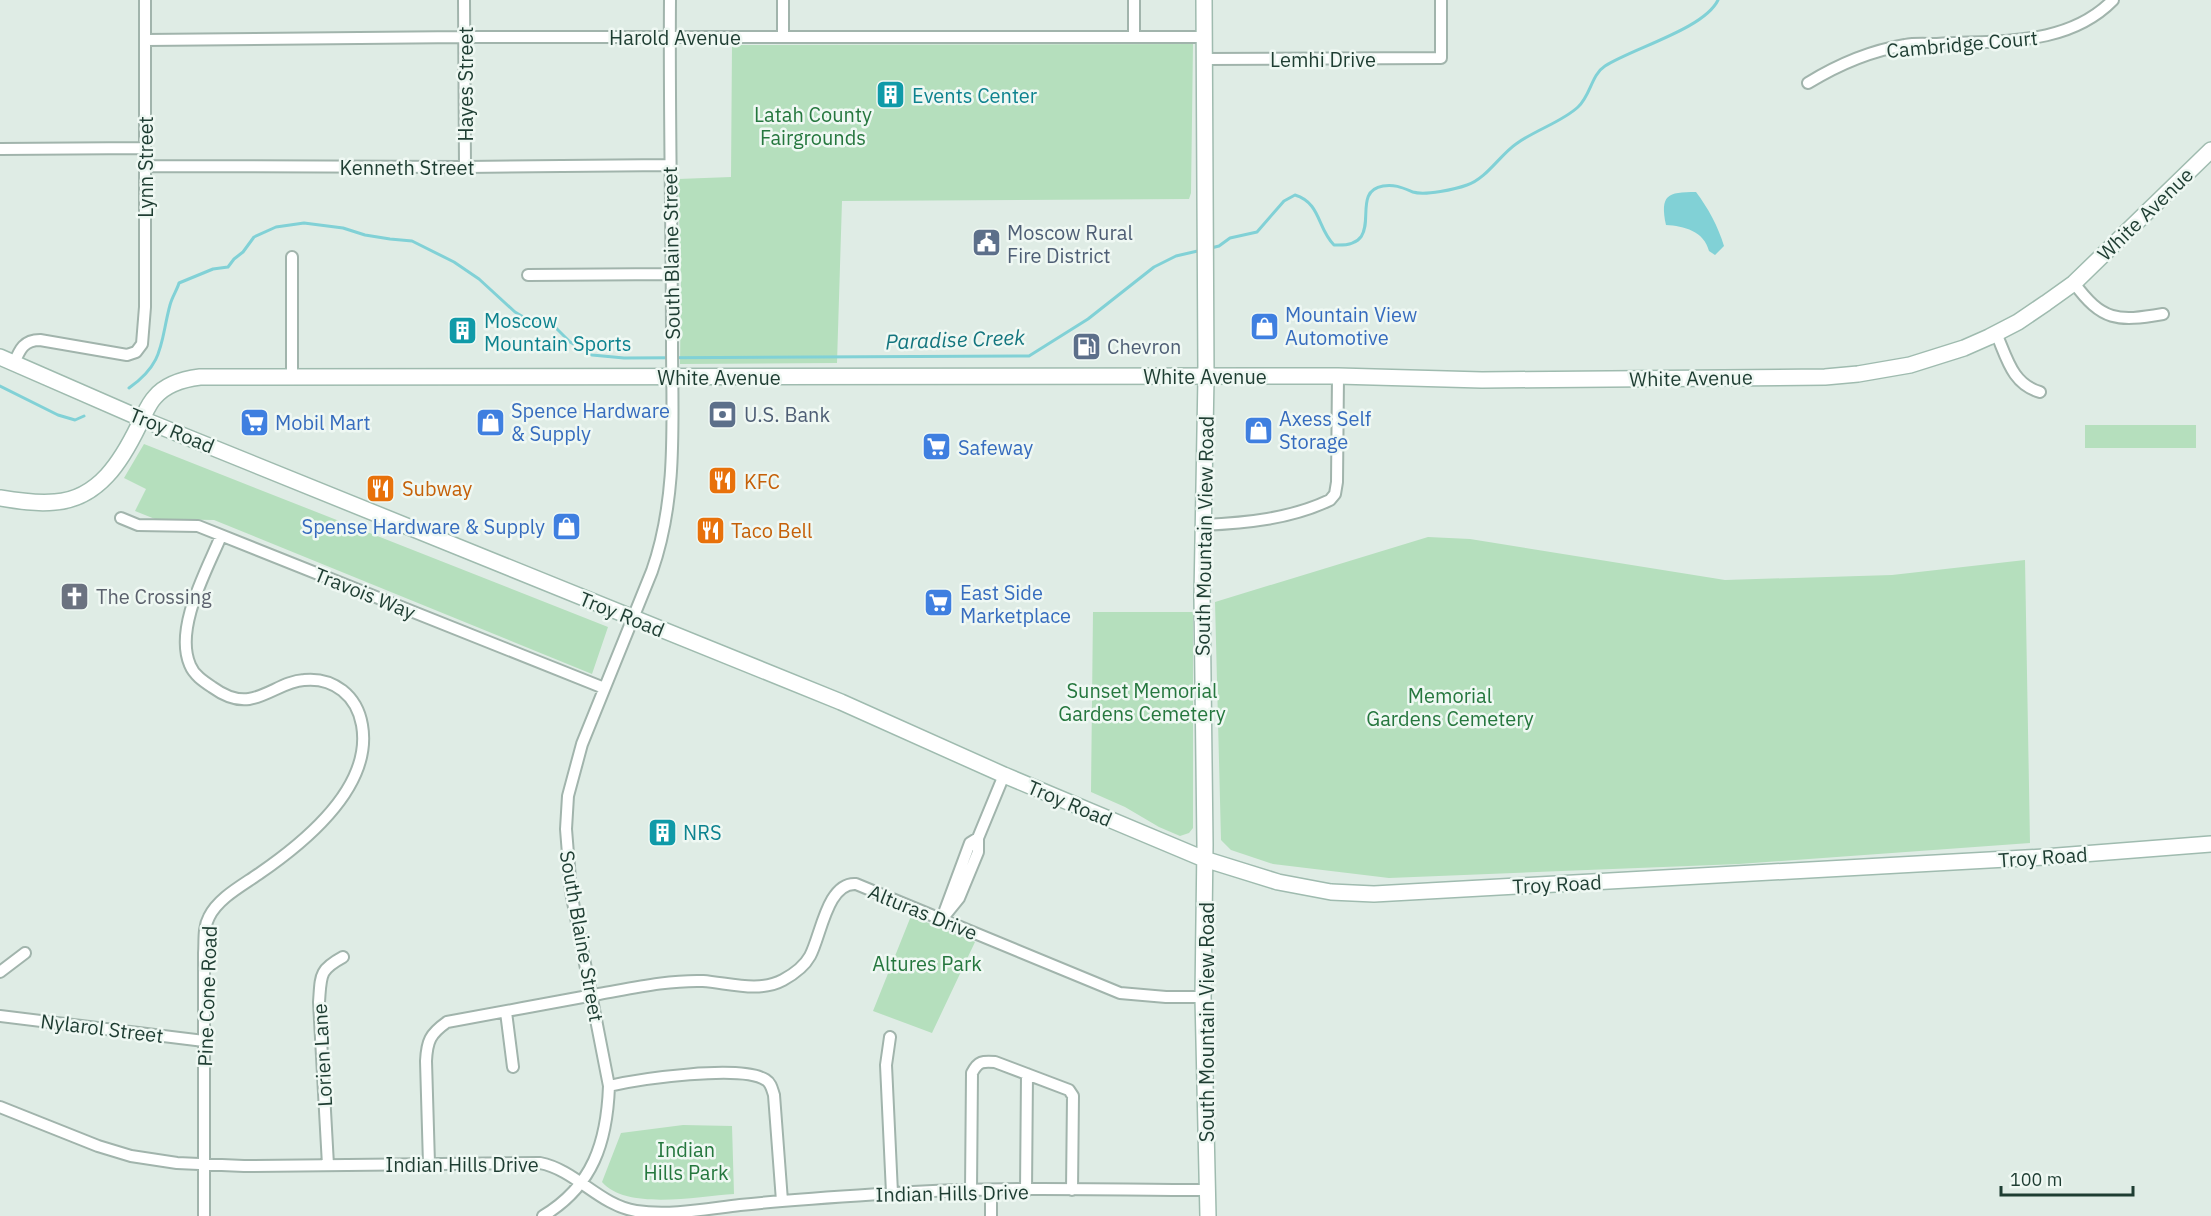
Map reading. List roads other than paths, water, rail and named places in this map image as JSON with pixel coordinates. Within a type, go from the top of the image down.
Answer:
[{"type":"street","name":"Lynn Street","points":[[7,360],[30,341],[40,340],[132,355],[139,349],[143,334],[145,307],[145,0]]},
{"type":"street","name":"Hayes Street","points":[[464,0],[465,167]]},
{"type":"street","name":"South Blaine Street","points":[[543,1216],[562,1204],[581,1184],[594,1162],[608,1114],[609,1086],[571,892],[566,830],[568,796],[582,744],[658,553],[670,503],[673,373],[670,0]]},
{"type":"street","points":[[783,0],[783,37]]},
{"type":"street","points":[[1134,0],[1134,37]]},
{"type":"street","name":"South Mountain View Road","points":[[1204,0],[1206,377],[1203,525],[1203,998],[1208,1216]]},
{"type":"street","name":"Lemhi Drive","points":[[1204,59],[1441,58],[1441,0]]},
{"type":"street","name":"Cambridge Court","points":[[1808,83],[1846,61],[1908,45],[2020,39],[2057,34],[2084,23],[2113,0]]},
{"type":"street","name":"Harold Avenue","points":[[145,40],[464,37],[1204,37]]},
{"type":"street","points":[[0,148],[145,148]]},
{"type":"street","name":"White Avenue","points":[[0,498],[27,502],[57,502],[79,496],[95,487],[109,475],[123,457],[153,398],[162,390],[183,380],[205,377],[673,373],[1338,376],[1482,380],[1825,377],[1858,374],[1910,365],[1964,348],[1996,333],[2046,303],[2074,283],[2211,150]]},
{"type":"street","name":"Kenneth Street","points":[[145,166],[670,165]]},
{"type":"street","points":[[292,257],[292,376]]},
{"type":"street","points":[[528,275],[672,274]]},
{"type":"street","points":[[2074,283],[2088,302],[2109,316],[2143,317],[2163,314]]},
{"type":"street","points":[[1996,333],[2016,377],[2027,388],[2040,392]]},
{"type":"street","name":"Troy Road","points":[[7,360],[142,419],[841,702],[1004,775],[1204,859],[1278,882],[1331,892],[1374,894],[2044,857],[2211,844]]},
{"type":"street","points":[[1203,525],[1250,523],[1279,517],[1330,500],[1336,489],[1338,376]]},
{"type":"street","name":"Travois Way","points":[[122,518],[138,525],[198,526],[604,688]]},
{"type":"street","name":"Pine Cone Road","points":[[204,1215],[205,927],[209,916],[219,903],[291,852],[325,820],[356,774],[363,747],[362,725],[357,705],[349,694],[336,686],[304,680],[264,695],[235,699],[218,692],[199,678],[190,664],[185,642],[187,621],[221,536]]},
{"type":"street","points":[[942,920],[970,843],[978,838],[1004,775]]},
{"type":"street","name":"Alturas Drive","points":[[429,1164],[427,1045],[435,1031],[447,1022],[592,995],[684,981],[764,987],[782,981],[799,970],[809,957],[830,902],[839,890],[850,884],[856,884],[1120,993],[1203,998]]},
{"type":"street","points":[[0,972],[25,953]]},
{"type":"street","name":"Lorien Lane","points":[[328,1165],[318,1002],[320,979],[327,966],[343,957]]},
{"type":"street","points":[[506,1012],[513,1067]]},
{"type":"street","name":"Nylarol Street","points":[[0,1016],[204,1041]]},
{"type":"street","points":[[890,1037],[886,1065],[892,1193]]},
{"type":"street","points":[[970,1190],[972,1073],[976,1064],[984,1061],[995,1062],[1069,1090],[1073,1096],[1072,1190]]},
{"type":"street","points":[[609,1086],[698,1073],[751,1075],[764,1078],[771,1084],[774,1095],[782,1201]]},
{"type":"street","points":[[1026,1191],[1027,1074]]},
{"type":"street","name":"Indian Hills Drive","points":[[0,1107],[98,1146],[131,1156],[177,1163],[244,1166],[540,1163],[551,1165],[616,1206],[661,1214],[782,1201],[934,1190],[1207,1190]]},
{"type":"street","points":[[991,1216],[992,1191]]},
{"type":"water","points":[[1696,192],[1719,231],[1724,246],[1715,255],[1709,251],[1698,234],[1686,228],[1666,225],[1664,207],[1668,197],[1678,193]]},
{"type":"waterway","name":"Paradise Creek","points":[[1211,248],[1219,246],[1230,238],[1257,232],[1284,201],[1295,195],[1310,204],[1334,245],[1351,244],[1360,238],[1364,229],[1368,198],[1373,190],[1391,186],[1418,193],[1432,193],[1474,182],[1516,144],[1578,107],[1600,70],[1605,66],[1683,29],[1698,20],[1718,0]]},
{"type":"waterway","name":"Paradise Creek","points":[[129,388],[141,379],[155,361],[171,302],[179,283],[213,269],[228,267],[254,237],[276,227],[304,223],[343,228],[365,235],[412,241],[454,262],[479,279],[515,312],[525,318],[552,324],[570,342],[592,355],[624,358],[1029,356],[1088,319],[1154,267],[1176,256],[1202,250]]},
{"type":"waterway","name":"Paradise Creek","points":[[0,386],[58,415],[75,420],[84,416]]},
{"type":"place","name":"Events Center","points":[[891,95]]},
{"type":"place","name":"Moscow Rural Fire District","points":[[986,243]]},
{"type":"place","name":"Mountain View Automotive","points":[[1264,326]]},
{"type":"place","name":"Moscow Mountain Sports","points":[[463,331]]},
{"type":"place","name":"Chevron","points":[[1086,346]]},
{"type":"place","name":"U.S. Bank","points":[[723,414]]},
{"type":"place","name":"Mobil Mart","points":[[254,422]]},
{"type":"place","name":"Spence Hardware & Supply","points":[[490,422]]},
{"type":"place","name":"Axess Self Storage","points":[[1258,430]]},
{"type":"place","name":"Safeway","points":[[937,447]]},
{"type":"place","name":"KFC","points":[[723,481]]},
{"type":"place","name":"Subway","points":[[381,488]]},
{"type":"place","name":"Spense Hardware & Supply","points":[[566,526]]},
{"type":"place","name":"Taco Bell","points":[[710,530]]},
{"type":"place","name":"The Crossing","points":[[75,596]]},
{"type":"place","name":"East Side Marketplace","points":[[939,603]]},
{"type":"place","name":"NRS","points":[[662,832]]},
{"type":"park label","name":"Latah County Fairgrounds","points":[[813,126]]},
{"type":"park label","name":"Sunset Memorial Gardens Cemetery","points":[[1142,702]]},
{"type":"park label","name":"Memorial Gardens Cemetery","points":[[1450,706]]},
{"type":"park label","name":"Altures Park","points":[[927,963]]},
{"type":"park label","name":"Indian Hills Park","points":[[686,1160]]}]
